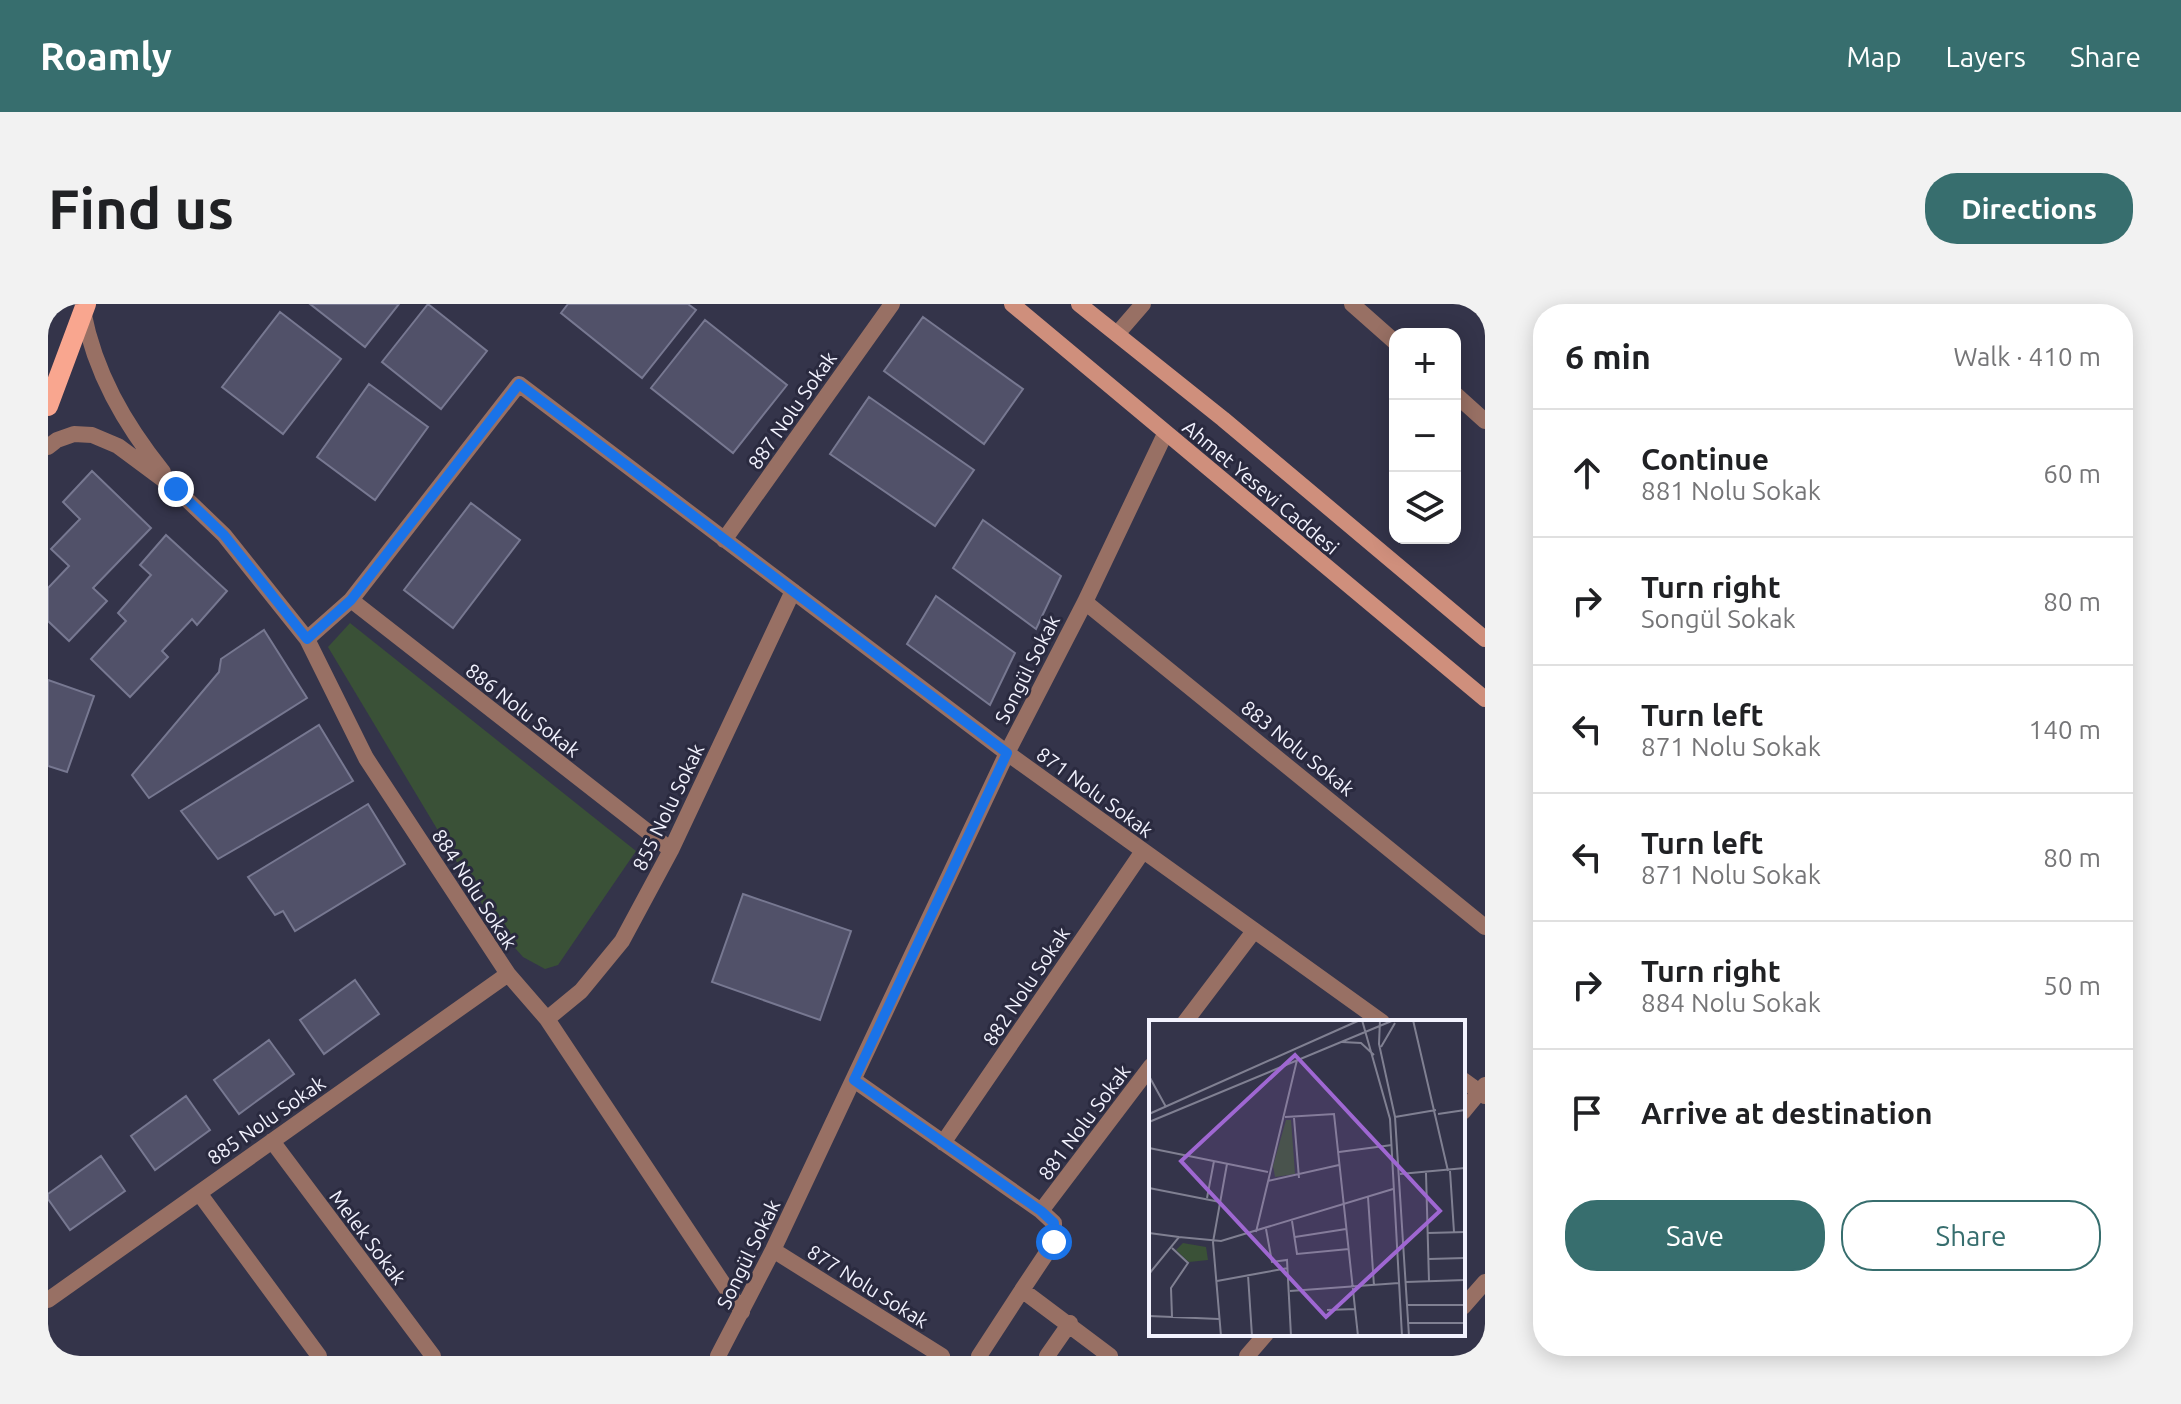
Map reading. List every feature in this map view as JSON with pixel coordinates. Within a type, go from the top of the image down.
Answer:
[{"type":"main road","name":"Ahmet Yesevi Caddesi","points":[[1012,304],[1485,699]]},
{"type":"main road","name":"Ahmet Yesevi Caddesi","points":[[1079,304],[1223,419],[1485,639]]},
{"type":"main road","points":[[48,406],[84,307]]},
{"type":"street","name":"887 Nolu Sokak","points":[[724,540],[892,304]]},
{"type":"street","points":[[1117,334],[1143,304]]},
{"type":"street","points":[[1352,304],[1389,337]]},
{"type":"street","points":[[84,307],[87,330],[116,405],[176,489]]},
{"type":"street","name":"871 Nolu Sokak","points":[[307,639],[351,600],[519,384],[1007,753],[1379,1020]]},
{"type":"street","points":[[1461,399],[1485,421]]},
{"type":"street","points":[[48,447],[74,434],[92,435],[118,446],[176,489]]},
{"type":"street","name":"Songül Sokak","points":[[718,1356],[773,1250],[1007,753],[1085,602],[1165,434]]},
{"type":"street","name":"884 Nolu Sokak","points":[[176,489],[224,535],[307,639],[366,758],[508,974],[547,1019],[742,1312]]},
{"type":"street","name":"855 Nolu Sokak","points":[[547,1019],[581,991],[622,941],[671,850],[793,591]]},
{"type":"street","name":"886 Nolu Sokak","points":[[351,600],[671,850]]},
{"type":"street","name":"883 Nolu Sokak","points":[[1085,602],[1485,927]]},
{"type":"street","name":"882 Nolu Sokak","points":[[943,1143],[1143,851]]},
{"type":"street","points":[[1187,1020],[1254,931]]},
{"type":"street","name":"885 Nolu Sokak","points":[[48,1300],[508,974]]},
{"type":"street","name":"881 Nolu Sokak","points":[[854,1080],[1041,1211],[1149,1069]]},
{"type":"street","points":[[1465,1081],[1484,1091],[1465,1110]]},
{"type":"street","name":"Melek Sokak","points":[[272,1141],[429,1355]]},
{"type":"street","points":[[199,1193],[319,1356]]},
{"type":"street","points":[[979,1356],[1054,1242],[1054,1223],[1041,1211]]},
{"type":"street","name":"877 Nolu Sokak","points":[[773,1250],[942,1356]]},
{"type":"street","points":[[1465,1305],[1485,1282]]},
{"type":"street","points":[[1022,1290],[1070,1323],[1110,1356]]},
{"type":"street","points":[[1047,1356],[1070,1323]]},
{"type":"street","points":[[1247,1356],[1264,1336]]},
{"type":"green space","points":[[350,623],[636,851],[558,965],[545,969],[523,957],[494,924],[328,647]]},
{"type":"building","points":[[310,304],[399,304],[365,347]]},
{"type":"building","points":[[428,304],[487,351],[441,409],[382,362]]},
{"type":"building","points":[[568,304],[688,304],[696,310],[642,378],[561,313]]},
{"type":"building","points":[[280,312],[341,359],[283,434],[222,387]]},
{"type":"building","points":[[923,317],[1023,389],[984,444],[884,371]]},
{"type":"building","points":[[705,320],[787,385],[733,453],[651,388]]},
{"type":"building","points":[[369,384],[428,427],[375,500],[317,457]]},
{"type":"building","points":[[869,397],[974,470],[935,526],[830,454]]},
{"type":"building","points":[[92,471],[151,528],[93,588],[107,601],[69,641],[48,621],[48,588],[69,566],[51,549],[80,519],[63,502]]},
{"type":"building","points":[[471,503],[520,540],[453,628],[404,590]]},
{"type":"building","points":[[983,520],[1061,576],[1036,629],[953,568]]},
{"type":"building","points":[[166,535],[227,591],[197,625],[192,619],[162,651],[168,657],[130,697],[91,659],[126,621],[118,613],[151,575],[140,565]]},
{"type":"building","points":[[936,596],[1015,653],[990,705],[907,644]]},
{"type":"building","points":[[264,630],[307,698],[149,798],[132,775],[219,672],[221,659]]},
{"type":"building","points":[[48,680],[94,696],[67,772],[48,766]]},
{"type":"building","points":[[319,725],[353,781],[218,859],[181,811]]},
{"type":"building","points":[[368,804],[405,864],[295,931],[283,911],[275,915],[248,877]]},
{"type":"building","points":[[743,894],[851,931],[820,1020],[712,982]]},
{"type":"building","points":[[355,980],[379,1014],[324,1054],[300,1020]]},
{"type":"building","points":[[269,1040],[294,1074],[239,1114],[214,1080]]},
{"type":"building","points":[[186,1096],[210,1130],[155,1170],[131,1136]]},
{"type":"building","points":[[101,1156],[125,1191],[70,1230],[48,1199],[48,1194]]},
{"type":"route","points":[[176,489],[224,535],[307,639],[351,600],[519,384],[1007,753],[854,1080],[1041,1211],[1054,1223],[1054,1242]]}]
